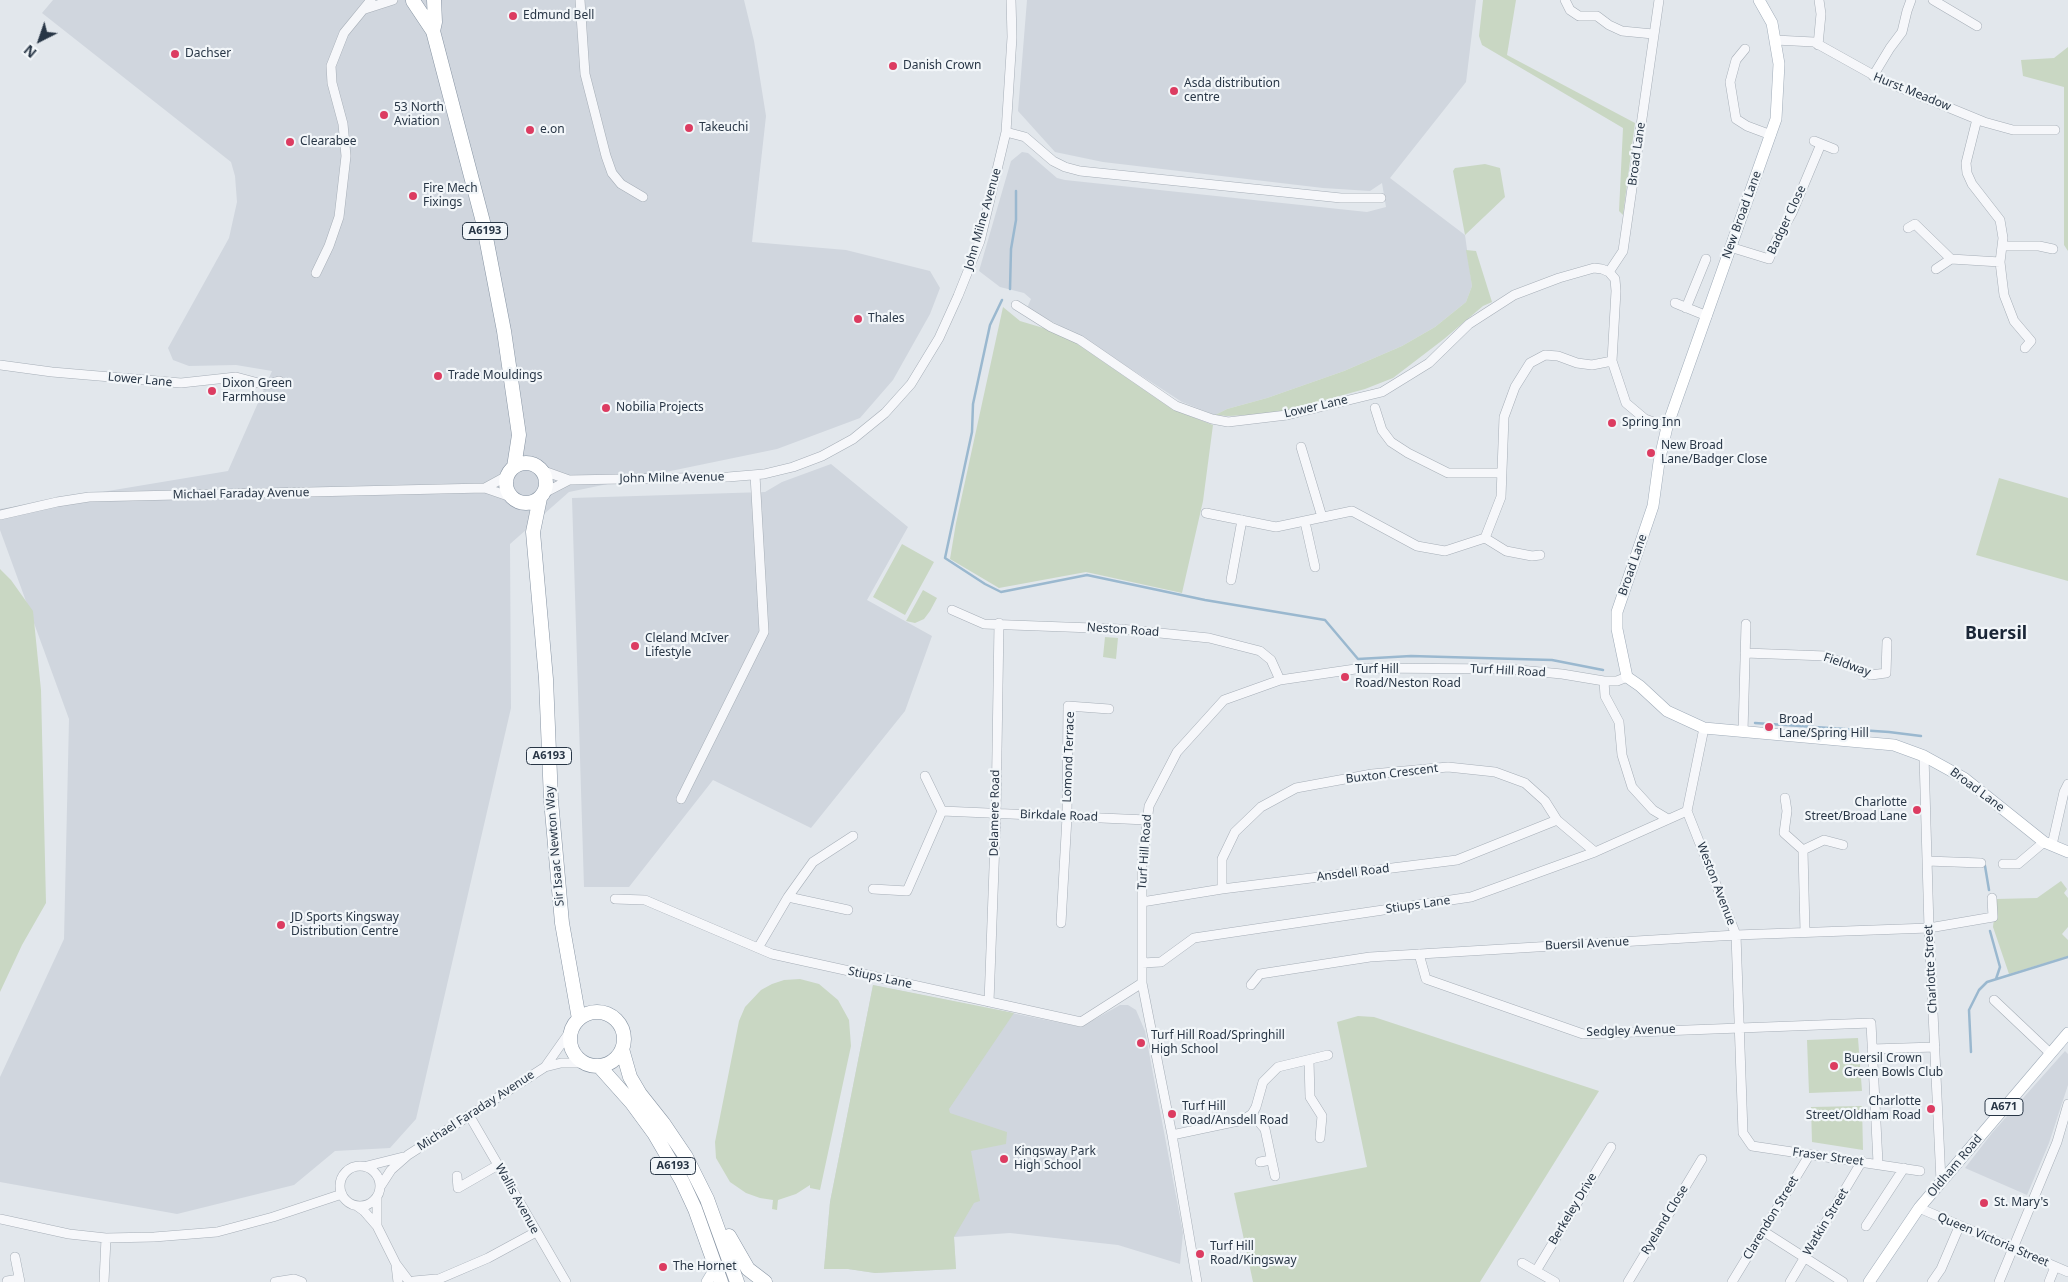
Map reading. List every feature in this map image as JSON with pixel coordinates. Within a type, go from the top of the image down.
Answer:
[{"type":"highway","name":"A6193","points":[[412,0],[421,0]]},
{"type":"highway","name":"A6193","points":[[412,0],[433,31],[484,222],[504,331],[519,435]]},
{"type":"highway","name":"A6193","points":[[433,31],[435,22],[434,0]]},
{"type":"highway","points":[[519,435],[537,467]]},
{"type":"highway","points":[[510,472],[519,435]]},
{"type":"highway","points":[[510,472],[527,463],[537,467]]},
{"type":"highway","name":"A6193","points":[[537,467],[546,481],[542,495]]},
{"type":"highway","name":"A6193","points":[[510,472],[506,487],[514,499]]},
{"type":"highway","points":[[514,499],[530,503],[542,495]]},
{"type":"highway","name":"Sir Isaac Newton Way","points":[[542,495],[533,532],[546,678],[551,800],[564,896],[575,1024]]},
{"type":"highway","name":"Sir Isaac Newton Way","points":[[514,499],[533,532]]},
{"type":"highway","name":"Sir Isaac Newton Way","points":[[572,980],[595,1012]]},
{"type":"highway","name":"A6193","points":[[595,1012],[604,1013],[618,1023],[622,1031],[622,1049],[630,1077],[686,1158],[742,1262],[765,1282]]},
{"type":"highway","points":[[575,1024],[595,1012]]},
{"type":"highway","name":"A6193","points":[[575,1024],[570,1038],[573,1053],[592,1065],[632,1103],[654,1133],[682,1181],[695,1208],[721,1282]]},
{"type":"highway","points":[[592,1065],[613,1061],[622,1049]]},
{"type":"highway","name":"A6193","points":[[707,1199],[737,1282]]},
{"type":"main road","name":"New Broad Lane","points":[[1666,427],[1776,119],[1779,64],[1772,24],[1759,0]]},
{"type":"main road","name":"Broad Lane","points":[[1666,427],[1653,506],[1617,612],[1617,629],[1627,677],[1640,686],[1667,711],[1704,728],[1894,745],[1924,756],[1964,778],[2048,843],[2068,852]]},
{"type":"main road","name":"Oldham Road","points":[[1869,1282],[1919,1208],[2068,1033]]},
{"type":"main road","points":[[708,1282],[716,1267]]},
{"type":"street","points":[[316,273],[329,246],[339,217],[346,156],[343,124],[332,83],[331,66],[338,45],[370,0]]},
{"type":"street","points":[[364,9],[393,0]]},
{"type":"street","points":[[580,0],[585,74],[606,156],[612,173],[621,184],[643,197]]},
{"type":"street","name":"John Milne Avenue","points":[[537,467],[569,480],[755,476],[801,464],[844,444],[885,413],[911,384],[943,329],[972,262],[988,210],[1006,132],[1012,37],[1010,0]]},
{"type":"street","points":[[1566,0],[1570,10],[1579,16],[1597,16],[1609,25],[1622,31],[1653,34]]},
{"type":"street","name":"Broad Lane","points":[[1609,272],[1623,251],[1659,0]]},
{"type":"street","points":[[1818,45],[1821,21],[1819,0]]},
{"type":"street","points":[[1873,76],[1902,32],[1906,10],[1912,0]]},
{"type":"street","points":[[1933,0],[1977,26]]},
{"type":"street","name":"Hurst Meadow","points":[[1775,40],[1814,42],[1873,76],[1977,119],[2013,130],[2055,130]]},
{"type":"street","points":[[1745,49],[1736,60],[1730,82],[1736,119],[1747,126],[1771,135]]},
{"type":"street","points":[[1977,119],[1966,162],[1967,173],[1972,184],[2000,220],[2003,246],[2000,262],[2004,295],[2014,320],[2031,341],[2025,348]]},
{"type":"street","points":[[1006,132],[1025,137],[1053,160],[1065,167],[1080,171],[1341,198],[1381,198]]},
{"type":"street","name":"Badger Close","points":[[1730,248],[1769,259],[1776,241],[1792,213],[1818,143],[1834,149]]},
{"type":"street","points":[[1914,223],[1951,259]]},
{"type":"street","points":[[2003,246],[2039,246],[2053,249]]},
{"type":"street","points":[[1686,308],[1706,259]]},
{"type":"street","points":[[1936,269],[1951,259],[2000,262]]},
{"type":"street","name":"Lower Lane","points":[[1021,304],[1051,327],[1080,340],[1176,406],[1212,419],[1243,422],[1288,415],[1382,392],[1429,363],[1469,324],[1514,295],[1559,278],[1594,268],[1609,272]]},
{"type":"street","points":[[1609,272],[1615,279],[1616,291],[1612,362],[1626,403],[1645,419],[1666,427]]},
{"type":"street","points":[[1675,303],[1707,316]]},
{"type":"street","points":[[1485,538],[1501,497],[1504,417],[1515,387],[1530,363],[1545,355],[1558,356],[1577,363],[1592,365],[1612,362]]},
{"type":"street","name":"Lower Lane","points":[[0,365],[52,372],[182,383],[236,377],[266,385],[279,381]]},
{"type":"street","points":[[1375,408],[1382,430],[1391,442],[1408,453],[1448,473],[1502,473]]},
{"type":"street","points":[[1301,447],[1322,517]]},
{"type":"street","points":[[485,488],[510,472]]},
{"type":"street","points":[[680,799],[764,632],[755,476]]},
{"type":"street","name":"John Milne Avenue","points":[[542,495],[569,480]]},
{"type":"street","points":[[485,488],[514,499]]},
{"type":"street","name":"Michael Faraday Avenue","points":[[0,515],[89,497],[485,488]]},
{"type":"street","points":[[1206,513],[1276,527],[1352,511],[1417,546],[1445,551],[1485,538],[1506,551],[1532,556],[1540,555]]},
{"type":"street","points":[[1231,580],[1242,520]]},
{"type":"street","points":[[1305,522],[1316,567]]},
{"type":"street","name":"Neston Road","points":[[952,610],[984,624],[999,623],[1120,629],[1209,638],[1260,651],[1271,660],[1280,680]]},
{"type":"street","name":"Delamere Road","points":[[989,1002],[996,814],[999,623]]},
{"type":"street","points":[[1743,732],[1746,624]]},
{"type":"street","name":"Fieldway","points":[[1745,653],[1826,656],[1871,675],[1886,673],[1887,642]]},
{"type":"street","name":"Turf Hill Road","points":[[1197,1282],[1172,1135],[1142,983],[1142,866],[1149,806],[1177,752],[1224,700],[1280,680],[1362,668],[1508,669],[1562,674],[1604,681],[1617,681],[1627,677]]},
{"type":"street","points":[[1604,681],[1605,696],[1618,722],[1622,755],[1632,787],[1653,810],[1668,819]]},
{"type":"street","name":"Lomond Terrace","points":[[1067,817],[1068,706],[1109,709]]},
{"type":"street","points":[[1687,810],[1704,728]]},
{"type":"street","name":"Charlotte Street","points":[[1924,756],[1929,928],[1941,1181]]},
{"type":"street","name":"Buxton Crescent","points":[[1222,889],[1222,859],[1235,832],[1261,807],[1296,788],[1372,774],[1448,767],[1495,772],[1525,784],[1545,801],[1557,820],[1595,852]]},
{"type":"street","points":[[873,889],[907,891],[942,811],[925,776]]},
{"type":"street","points":[[2004,864],[2018,864],[2048,843],[2068,784]]},
{"type":"street","points":[[1785,798],[1788,811],[1784,833],[1803,850],[1805,932]]},
{"type":"street","name":"Stiups Lane","points":[[1142,963],[1161,962],[1194,938],[1471,897],[1595,852],[1687,810]]},
{"type":"street","name":"Weston Avenue","points":[[1687,810],[1736,935],[1743,1133]]},
{"type":"street","name":"Birkdale Road","points":[[942,811],[1147,820]]},
{"type":"street","points":[[1061,924],[1067,817]]},
{"type":"street","name":"Ansdell Road","points":[[1142,902],[1222,889],[1457,860],[1557,820]]},
{"type":"street","points":[[758,948],[788,898],[813,862],[853,836]]},
{"type":"street","points":[[1803,850],[1824,840],[1843,845]]},
{"type":"street","points":[[1927,861],[1981,863]]},
{"type":"street","points":[[788,898],[848,910]]},
{"type":"street","name":"Buersil Avenue","points":[[1251,985],[1260,974],[1370,957],[1736,935],[1929,928],[1993,917],[1992,898]]},
{"type":"street","name":"Stiups Lane","points":[[615,899],[645,900],[772,954],[1081,1022],[1142,983]]},
{"type":"street","name":"Sedgley Avenue","points":[[1419,954],[1426,979],[1583,1034],[1871,1023],[1872,1049]]},
{"type":"street","points":[[1994,1000],[2050,1053]]},
{"type":"street","points":[[545,1067],[575,1024]]},
{"type":"street","points":[[1878,1163],[1872,1049],[1935,1047]]},
{"type":"street","points":[[1172,1135],[1243,1120],[1252,1114],[1256,1107],[1263,1082],[1278,1067],[1328,1056]]},
{"type":"street","points":[[1309,1060],[1310,1097],[1322,1116],[1320,1138]]},
{"type":"street","points":[[545,1067],[561,1063],[592,1065]]},
{"type":"street","name":"Michael Faraday Avenue","points":[[380,1187],[391,1170],[408,1155],[545,1067]]},
{"type":"street","points":[[1999,1282],[2057,1142],[2068,1104]]},
{"type":"street","points":[[1252,1114],[1265,1129],[1275,1176]]},
{"type":"street","name":"Wallis Avenue","points":[[469,1115],[566,1282]]},
{"type":"street","name":"Fraser Street","points":[[1743,1133],[1752,1146],[1878,1163],[1920,1171]]},
{"type":"street","name":"Berkeley Drive","points":[[1536,1271],[1611,1147]]},
{"type":"street","name":"Clarendon Street","points":[[1732,1282],[1810,1154]]},
{"type":"street","name":"Michael Faraday Avenue","points":[[367,1166],[408,1155]]},
{"type":"street","name":"Ryeland Close","points":[[1628,1282],[1702,1159]]},
{"type":"street","points":[[1260,1162],[1272,1160]]},
{"type":"street","name":"Watkin Street","points":[[1790,1282],[1862,1161]]},
{"type":"street","points":[[377,1226],[377,1197],[380,1187],[376,1174],[367,1166],[356,1165],[345,1171],[339,1183],[342,1194],[348,1202],[357,1206],[377,1226],[396,1264],[407,1281],[434,1281],[488,1258],[536,1232]]},
{"type":"street","points":[[457,1176],[458,1188],[498,1165]]},
{"type":"street","points":[[1866,1226],[1904,1168]]},
{"type":"street","points":[[0,1220],[70,1234],[106,1238],[154,1237],[217,1232],[273,1218],[342,1194]]},
{"type":"street","points":[[357,1206],[368,1205],[377,1197]]},
{"type":"street","name":"Queen Victoria Street","points":[[1919,1208],[2068,1272]]},
{"type":"street","points":[[1932,1282],[1944,1262],[1960,1227]]},
{"type":"street","points":[[1763,1231],[1843,1282]]},
{"type":"street","points":[[104,1282],[106,1238]]},
{"type":"street","points":[[7,1281],[20,1280],[15,1257]]},
{"type":"street","points":[[1522,1263],[1555,1282]]},
{"type":"street","points":[[2049,1282],[2055,1267]]},
{"type":"street","points":[[275,1282],[294,1279],[302,1282]]},
{"type":"shaded area","points":[[53,0],[744,0],[754,41],[766,116],[752,242],[846,250],[930,271],[940,288],[930,314],[893,380],[860,418],[777,449],[569,492],[510,544],[511,708],[416,1119],[390,1148],[335,1151],[294,1185],[177,1214],[0,1182],[0,1077],[64,939],[69,719],[0,530],[0,509],[228,471],[272,371],[236,365],[189,366],[173,360],[168,348],[229,238],[237,202],[235,176],[231,162],[42,13]]},
{"type":"shaded area","points":[[1027,0],[1476,0],[1466,82],[1390,178],[1465,235],[1472,286],[1466,302],[1435,327],[1402,346],[1344,371],[1267,398],[1227,409],[1215,415],[1182,402],[1086,340],[1027,308],[1031,299],[1024,293],[1000,287],[979,271],[1011,161],[1022,152],[1028,153],[1057,178],[1065,180],[1367,212],[1386,207],[1382,183],[1370,191],[1323,188],[1103,162],[1055,152],[1018,111]]},
{"type":"shaded area","points":[[831,464],[908,527],[867,600],[932,636],[905,711],[811,828],[713,780],[629,887],[584,887],[572,498],[765,492],[782,482]]},
{"type":"shaded area","name":"Kingsway Park High School","points":[[873,985],[1081,1027],[1120,1005],[1128,1005],[1136,1010],[1145,1031],[1183,1233],[1180,1264],[1118,1245],[1010,1233],[954,1237],[956,1269],[875,1273],[848,1269],[824,1269],[830,1202]]},
{"type":"shaded area","points":[[2065,1051],[2068,1054],[2068,1085],[2049,1143],[2027,1195],[1965,1168],[1992,1133]]},
{"type":"green space","points":[[1483,0],[1516,0],[1507,55],[1635,123],[1623,215],[1619,211],[1623,128],[1482,45],[1479,36]]},
{"type":"green space","points":[[2068,47],[2068,251],[2064,245],[2064,87],[2023,76],[2021,60],[2054,58]]},
{"type":"green space","points":[[1485,164],[1500,168],[1505,197],[1465,235],[1453,171],[1455,168]]},
{"type":"green space","points":[[1466,250],[1476,251],[1492,302],[1483,306],[1393,378],[1365,389],[1274,414],[1215,415],[1227,409],[1267,398],[1344,371],[1402,346],[1435,327],[1466,302],[1472,286]]},
{"type":"green space","points":[[1003,307],[1020,321],[1050,330],[1073,341],[1172,409],[1213,425],[1203,501],[1182,593],[1086,572],[999,588],[950,559],[956,523]]},
{"type":"green space","points":[[1999,478],[2068,498],[2068,581],[1976,555]]},
{"type":"green space","points":[[902,544],[934,562],[905,615],[873,597]]},
{"type":"green space","points":[[0,569],[11,580],[33,611],[41,690],[46,903],[22,945],[0,992]]},
{"type":"green space","points":[[923,590],[937,598],[930,611],[924,619],[915,623],[906,621]]},
{"type":"green space","points":[[1105,637],[1118,638],[1116,659],[1103,657]]},
{"type":"green space","points":[[2061,881],[2067,889],[2064,893],[2068,898],[2068,927],[2062,934],[2068,940],[2068,956],[2009,974],[1993,927],[1996,899],[2037,898]]},
{"type":"green space","points":[[800,979],[819,984],[838,1000],[849,1020],[851,1046],[820,1190],[810,1188],[810,1185],[796,1194],[778,1200],[777,1210],[772,1209],[773,1200],[746,1193],[730,1182],[716,1158],[715,1142],[739,1021],[745,1007],[761,990],[772,984],[784,980]]},
{"type":"green space","points":[[873,985],[1014,1013],[949,1109],[950,1113],[1007,1132],[1006,1144],[971,1151],[980,1201],[974,1203],[954,1237],[956,1269],[875,1273],[848,1269],[824,1269],[830,1202]]},
{"type":"green space","points":[[1358,1016],[1374,1017],[1599,1091],[1480,1282],[1253,1282],[1234,1193],[1367,1167],[1337,1022]]},
{"type":"green space","name":"Buersil Crown Green Bowls Club","points":[[1858,1038],[1862,1091],[1809,1093],[1807,1040]]},
{"type":"green space","name":"Buersil Crown Green Bowls Club","points":[[1862,1106],[1863,1150],[1812,1142],[1811,1107]]},
{"type":"waterway","points":[[1010,289],[1011,249],[1016,220],[1016,191]]},
{"type":"waterway","points":[[1002,300],[990,325],[973,404],[972,432],[945,558],[985,584],[1001,592],[1087,575],[1205,600],[1325,620],[1358,659],[1411,656],[1552,660],[1603,670]]},
{"type":"waterway","points":[[1755,723],[1921,736]]},
{"type":"waterway","points":[[1985,866],[1989,890]]},
{"type":"waterway","points":[[1990,931],[2000,967],[1996,979]]},
{"type":"waterway","points":[[1971,1052],[1969,1010],[1979,990],[1987,982],[2068,957]]},
{"type":"place","name":"Edmund Bell","points":[[513,16]]},
{"type":"place","name":"Dachser","points":[[175,54]]},
{"type":"place","name":"Danish Crown","points":[[893,66]]},
{"type":"place","name":"Asda distribution centre","points":[[1174,91]]},
{"type":"place","name":"53 North Aviation","points":[[384,115]]},
{"type":"place","name":"Takeuchi","points":[[689,128]]},
{"type":"place","name":"e.on","points":[[530,130]]},
{"type":"place","name":"Clearabee","points":[[290,142]]},
{"type":"place","name":"Fire Mech Fixings","points":[[413,196]]},
{"type":"place","name":"Thales","points":[[858,319]]},
{"type":"place","name":"Trade Mouldings","points":[[438,376]]},
{"type":"place","name":"Dixon Green Farmhouse","points":[[212,391]]},
{"type":"place","name":"Nobilia Projects","points":[[606,408]]},
{"type":"place","name":"Spring Inn","points":[[1612,423]]},
{"type":"place","name":"New Broad Lane/Badger Close","points":[[1651,453]]},
{"type":"place","name":"Cleland McIver Lifestyle","points":[[635,646]]},
{"type":"place","name":"Turf Hill Road/Neston Road","points":[[1345,677]]},
{"type":"place","name":"Broad Lane/Spring Hill","points":[[1769,727]]},
{"type":"place","name":"Charlotte Street/Broad Lane","points":[[1917,810]]},
{"type":"place","name":"JD Sports Kingsway Distribution Centre","points":[[281,925]]},
{"type":"place","name":"Turf Hill Road/Springhill High School","points":[[1141,1043]]},
{"type":"place","name":"Buersil Crown Green Bowls Club","points":[[1834,1066]]},
{"type":"place","name":"Charlotte Street/Oldham Road","points":[[1931,1109]]},
{"type":"place","name":"Turf Hill Road/Ansdell Road","points":[[1172,1114]]},
{"type":"place","name":"Kingsway Park High School","points":[[1004,1159]]},
{"type":"place","name":"St. Mary's","points":[[1984,1203]]},
{"type":"place","name":"Turf Hill Road/Kingsway","points":[[1200,1254]]},
{"type":"place","name":"The Hornet","points":[[663,1267]]},
{"type":"district","name":"Buersil","points":[[1996,634]]}]
